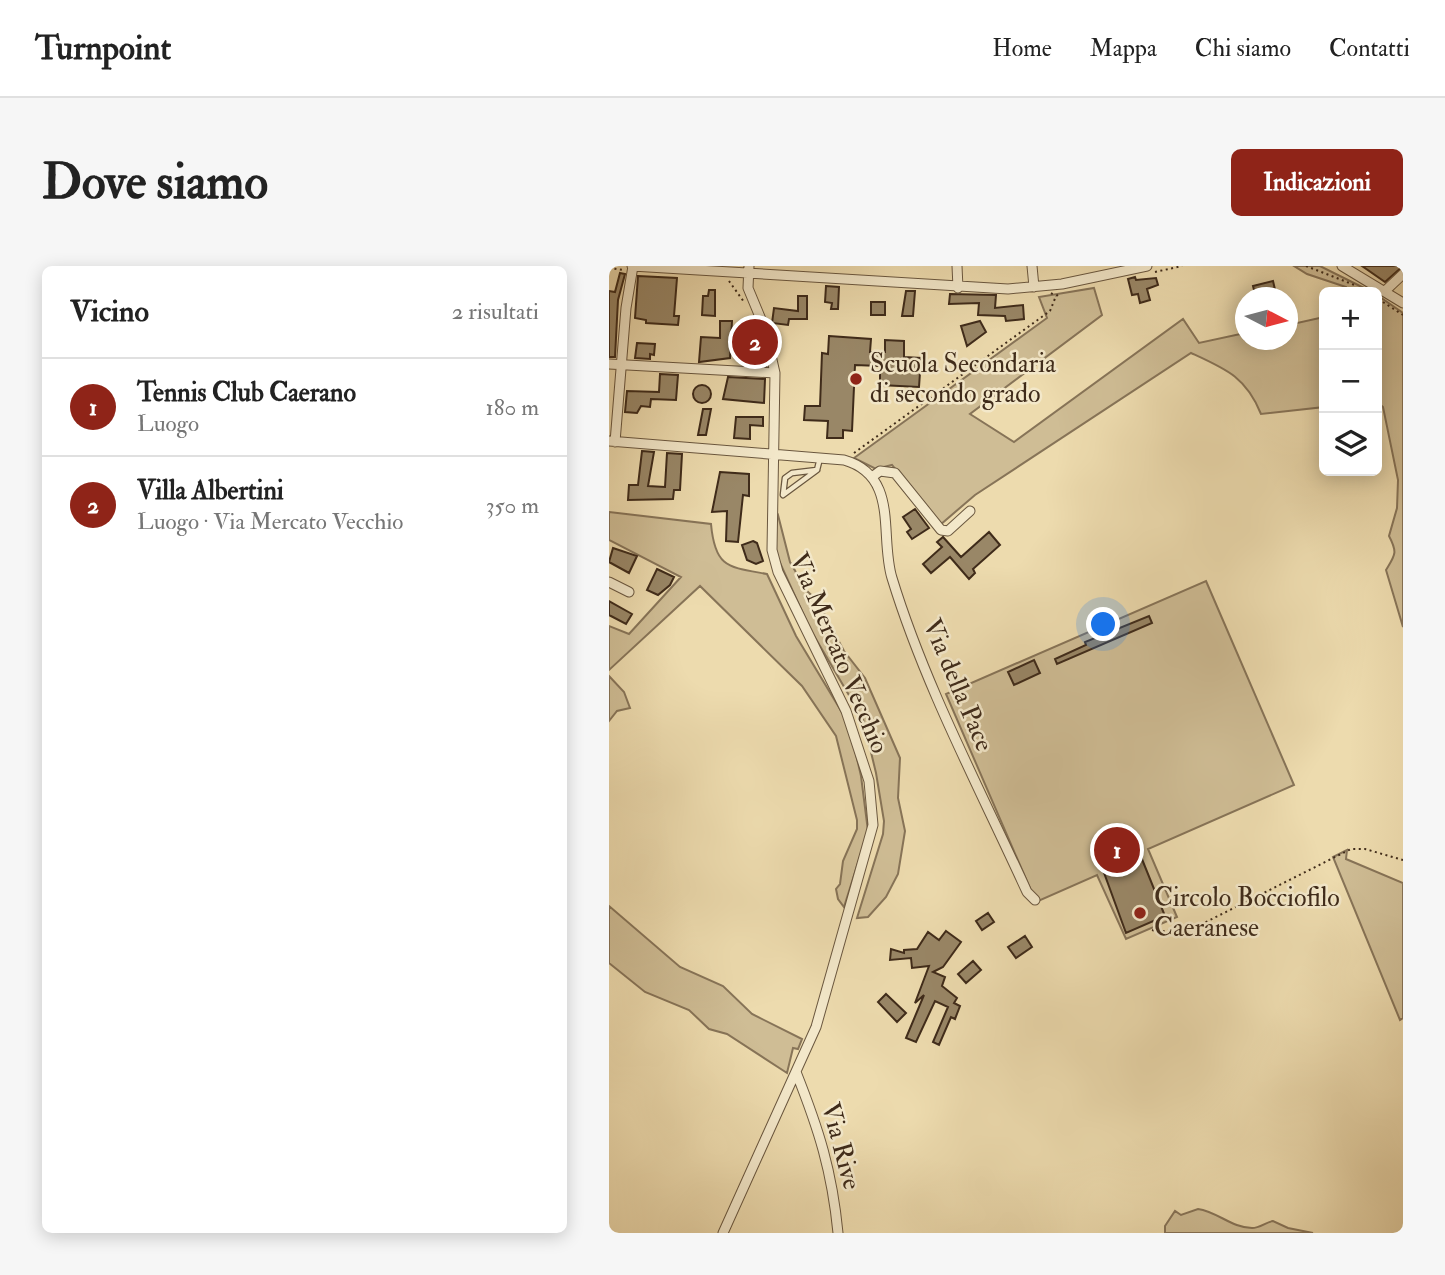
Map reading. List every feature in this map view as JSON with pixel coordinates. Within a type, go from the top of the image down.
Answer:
[{"type":"street","points":[[817,266],[817,279]]},
{"type":"street","points":[[957,266],[958,288]]},
{"type":"street","points":[[1033,266],[1034,287]]},
{"type":"street","points":[[1342,266],[1403,303]]},
{"type":"street","points":[[970,511],[948,531],[941,530],[895,473],[880,471],[872,477],[845,460],[612,442],[633,268],[749,270],[817,279],[958,288],[1034,287],[1145,270]]},
{"type":"street","name":"Via Mercato Vecchio","points":[[723,1233],[816,1027],[868,849],[873,808],[869,781],[846,711],[778,572],[771,529],[775,373],[765,329],[748,288],[749,270]]},
{"type":"street","points":[[1385,291],[1403,274]]},
{"type":"street","points":[[609,364],[775,373]]},
{"type":"street","name":"Via della Pace","points":[[872,477],[882,490],[887,551],[903,611],[951,726],[1027,892],[1035,900]]},
{"type":"street","points":[[609,582],[629,592]]},
{"type":"street","name":"Via Rive","points":[[796,1072],[821,1135],[833,1182],[838,1233]]},
{"type":"lane","points":[[817,470],[792,472],[785,478],[783,495],[817,470],[820,457]]},
{"type":"path","points":[[1145,270],[1182,266]]},
{"type":"path","points":[[1306,266],[1358,287]]},
{"type":"path","points":[[609,268],[633,268]]},
{"type":"path","points":[[725,278],[747,306]]},
{"type":"path","points":[[845,460],[1050,312],[1056,296],[1066,290]]},
{"type":"path","points":[[1046,292],[1056,296]]},
{"type":"path","points":[[1382,301],[1403,315]]},
{"type":"path","points":[[1152,930],[1159,932],[1204,923],[1351,849],[1365,849],[1403,860]]},
{"type":"shaded area","points":[[1294,266],[1320,266],[1362,287],[1346,287],[1307,274]]},
{"type":"shaded area","points":[[1094,288],[1102,315],[970,414],[1014,442],[1183,319],[1199,343],[1235,335],[1235,350],[1298,350],[1298,323],[1319,318],[1319,408],[1261,414],[1249,391],[1233,376],[1191,353],[975,495],[940,525],[892,465],[876,469],[854,458],[1047,318],[1039,297]]},
{"type":"shaded area","points":[[1382,298],[1403,313],[1403,627],[1386,570],[1394,554],[1394,546],[1389,536],[1397,508],[1398,480],[1383,407]]},
{"type":"shaded area","points":[[609,512],[711,524],[716,549],[726,563],[767,574],[796,636],[849,724],[861,776],[868,831],[844,907],[838,899],[836,889],[840,884],[843,861],[857,829],[857,820],[836,736],[802,686],[700,586],[609,670],[609,626],[629,634],[681,577],[609,540]]},
{"type":"shaded area","points":[[778,515],[790,562],[807,591],[817,600],[844,651],[865,678],[900,758],[898,798],[905,831],[898,874],[886,897],[868,917],[857,918],[883,834],[884,821],[876,773],[863,719],[810,629],[776,554],[775,518]]},
{"type":"shaded area","points":[[1206,581],[1294,785],[1148,849],[1177,917],[1126,939],[1097,875],[1036,902],[946,694]]},
{"type":"shaded area","points":[[609,676],[624,692],[630,708],[617,711],[609,721]]},
{"type":"shaded area","points":[[1347,850],[1346,859],[1403,883],[1403,1018],[1400,1020],[1333,857]]},
{"type":"shaded area","points":[[609,906],[680,967],[723,986],[752,1014],[802,1039],[798,1049],[793,1048],[787,1073],[727,1034],[709,1029],[689,1010],[645,992],[609,963]]},
{"type":"shaded area","points":[[1198,1209],[1245,1227],[1255,1228],[1273,1221],[1288,1228],[1313,1233],[1165,1233],[1165,1226],[1175,1211],[1181,1215]]},
{"type":"building","points":[[1362,266],[1403,266],[1385,282]]},
{"type":"building","points":[[620,273],[625,274],[618,300],[615,357],[609,357],[609,291],[615,292]]},
{"type":"building","points":[[638,276],[677,278],[674,316],[679,316],[678,325],[646,323],[646,320],[635,318]]},
{"type":"building","points":[[1135,277],[1136,280],[1156,278],[1158,285],[1147,289],[1150,300],[1140,303],[1138,294],[1132,295],[1128,279]]},
{"type":"building","points":[[1273,281],[1274,287],[1253,287]]},
{"type":"building","points":[[826,286],[839,287],[838,309],[831,309],[832,303],[825,302]]},
{"type":"building","points":[[709,290],[715,290],[715,316],[702,315],[703,296],[708,296]]},
{"type":"building","points":[[906,291],[915,291],[913,316],[902,316]]},
{"type":"building","points":[[950,294],[996,295],[995,308],[1023,305],[1024,319],[1006,321],[1005,316],[978,315],[979,303],[949,304]]},
{"type":"building","points":[[798,296],[807,296],[807,319],[789,319],[788,325],[772,323],[774,308],[798,311]]},
{"type":"building","points":[[871,302],[885,302],[885,315],[871,315]]},
{"type":"building","points":[[720,321],[732,321],[730,358],[699,362],[701,337],[720,338]]},
{"type":"building","points":[[980,321],[986,332],[967,346],[961,326]]},
{"type":"building","points":[[758,330],[766,366],[759,365],[758,361],[752,362],[746,332]]},
{"type":"building","points":[[829,336],[871,339],[870,352],[885,352],[885,340],[904,341],[904,357],[921,358],[919,387],[880,385],[880,366],[855,365],[852,431],[843,430],[843,438],[827,438],[828,421],[804,420],[805,406],[820,406],[822,353],[828,354]]},
{"type":"building","points":[[637,343],[655,344],[654,355],[650,354],[650,359],[635,358]]},
{"type":"building","points":[[660,374],[678,375],[676,400],[651,399],[650,407],[641,406],[637,413],[625,412],[627,391],[659,392]]},
{"type":"building","points":[[728,377],[765,379],[764,403],[723,399]]},
{"type":"building","points":[[702,385],[708,388],[711,394],[708,400],[702,403],[696,400],[693,394],[696,388]]},
{"type":"building","points":[[703,409],[711,409],[706,435],[698,435]]},
{"type":"building","points":[[736,417],[763,417],[763,426],[750,425],[750,439],[734,438]]},
{"type":"building","points":[[642,451],[654,452],[648,486],[665,487],[667,453],[682,454],[680,490],[674,490],[673,499],[628,500],[629,485],[638,485]]},
{"type":"building","points":[[720,472],[749,474],[749,496],[743,495],[738,542],[726,541],[727,511],[712,512]]},
{"type":"building","points":[[915,509],[929,528],[912,539],[907,532],[911,529],[903,517]]},
{"type":"building","points":[[989,532],[1000,545],[973,569],[975,573],[969,579],[950,557],[931,573],[923,564],[942,547],[937,542],[943,537],[961,557]]},
{"type":"building","points":[[753,541],[757,543],[763,561],[756,564],[747,560],[742,545]]},
{"type":"building","points":[[613,548],[637,556],[629,573],[609,562]]},
{"type":"building","points":[[657,569],[674,577],[670,585],[658,595],[647,590]]},
{"type":"building","points":[[609,601],[632,614],[626,624],[609,615]]},
{"type":"building","points":[[1149,616],[1152,623],[1057,664],[1055,659],[1086,645],[1085,642]]},
{"type":"building","points":[[1034,660],[1040,673],[1014,685],[1008,672]]},
{"type":"building","points":[[1131,832],[1165,916],[1126,933],[1095,848]]},
{"type":"building","points":[[988,913],[994,922],[982,930],[976,921]]},
{"type":"building","points":[[946,931],[961,942],[943,967],[933,972],[945,977],[942,986],[957,998],[954,1003],[960,1006],[955,1019],[951,1017],[939,1045],[933,1042],[948,1007],[935,1001],[916,1042],[906,1038],[924,995],[915,1003],[929,966],[912,968],[911,958],[890,960],[891,949],[904,953],[904,950],[917,949],[928,932],[939,940]]},
{"type":"building","points":[[1025,936],[1032,947],[1016,958],[1008,947]]},
{"type":"building","points":[[973,961],[981,970],[966,983],[958,974]]},
{"type":"building","points":[[886,994],[906,1013],[897,1022],[878,1002]]},
{"type":"place","name":"Villa Albertini","points":[[755,342]]},
{"type":"place","name":"Scuola Secondaria di secondo grado","points":[[856,379]]},
{"type":"place","name":"Tennis Club Caerano","points":[[1117,850]]},
{"type":"place","name":"Circolo Bocciofilo Caeranese","points":[[1140,913]]}]
